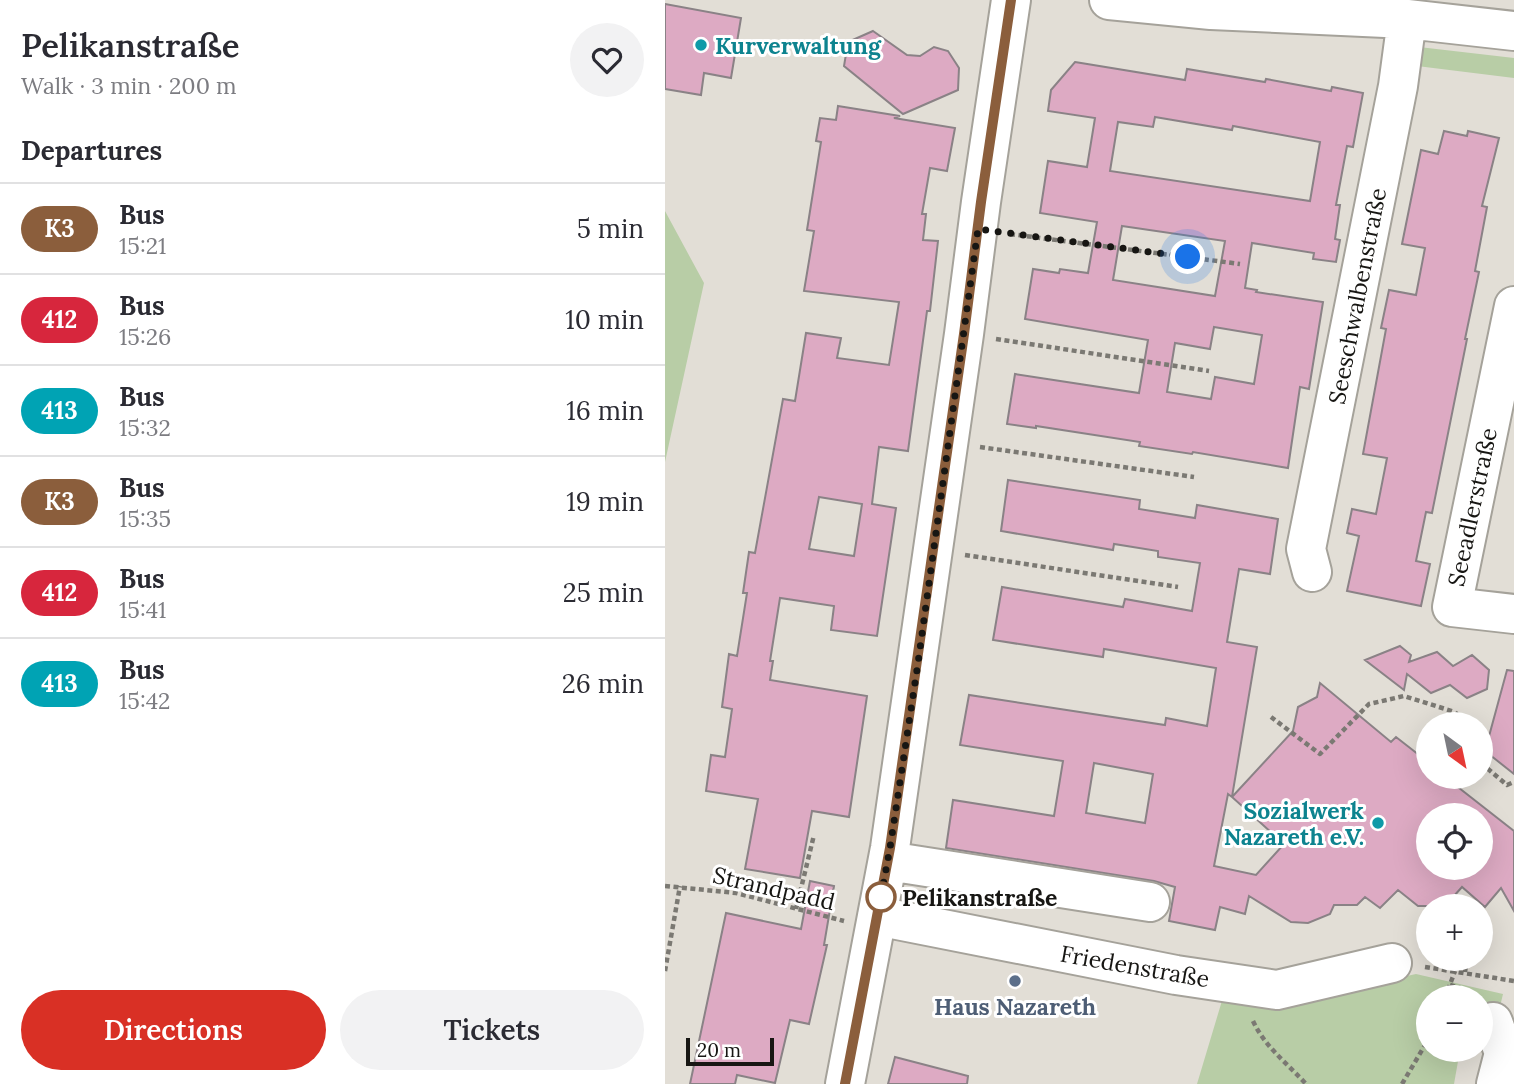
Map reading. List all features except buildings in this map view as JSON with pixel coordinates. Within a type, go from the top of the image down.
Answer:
[{"type":"street","points":[[845,1084],[888,861],[1011,0]]},
{"type":"street","points":[[1109,0],[1211,10],[1407,19],[1514,31]]},
{"type":"street","name":"Seeschwalbenstraße","points":[[1312,572],[1307,550],[1398,86],[1407,19]]},
{"type":"street","name":"Seeadlerstraße","points":[[1514,306],[1452,607],[1514,614]]},
{"type":"street","points":[[888,861],[1150,902]]},
{"type":"street","name":"Friedenstraße","points":[[876,923],[1277,990],[1392,963]]},
{"type":"street","points":[[1493,1032],[1504,1053],[1496,1084]]},
{"type":"path","points":[[978,229],[1240,264]]},
{"type":"path","points":[[964,334],[1209,370]]},
{"type":"path","points":[[948,442],[1194,477]]},
{"type":"path","points":[[933,550],[1178,587]]},
{"type":"path","points":[[1271,717],[1320,754],[1369,704],[1404,696],[1455,712]]},
{"type":"path","points":[[1493,773],[1507,785],[1514,782]]},
{"type":"path","points":[[796,909],[814,835]]},
{"type":"path","name":"Strandpadd","points":[[665,886],[736,893],[796,909],[876,923]]},
{"type":"path","points":[[665,971],[680,886]]},
{"type":"path","points":[[1392,963],[1416,966]]},
{"type":"path","points":[[1450,985],[1455,971],[1514,981]]},
{"type":"path","points":[[1248,985],[1246,1007],[1259,1034],[1306,1084]]},
{"type":"path","points":[[1402,1084],[1416,1060]]},
{"type":"green space","points":[[1419,47],[1514,58],[1514,78],[1417,66]]},
{"type":"green space","points":[[665,211],[704,283],[665,462]]},
{"type":"green space","points":[[1416,974],[1464,985],[1416,985],[1416,1062],[1458,1062],[1454,1084],[1197,1084],[1224,994],[1278,1004]]},
{"type":"green space","points":[[1493,992],[1503,994],[1493,1036]]},
{"type":"bus line","name":"K3","points":[[845,1084],[890,848],[1011,0]]},
{"type":"place","name":"Kurverwaltung","points":[[701,45]]},
{"type":"place","name":"Sozialwerk Nazareth e.V.","points":[[1378,823]]},
{"type":"place","name":"Pelikanstraße","points":[[881,897]]},
{"type":"place","name":"Haus Nazareth","points":[[1015,981]]},
{"type":"route","points":[[881,897],[880,902],[918,663],[978,229],[1188,257]]}]
